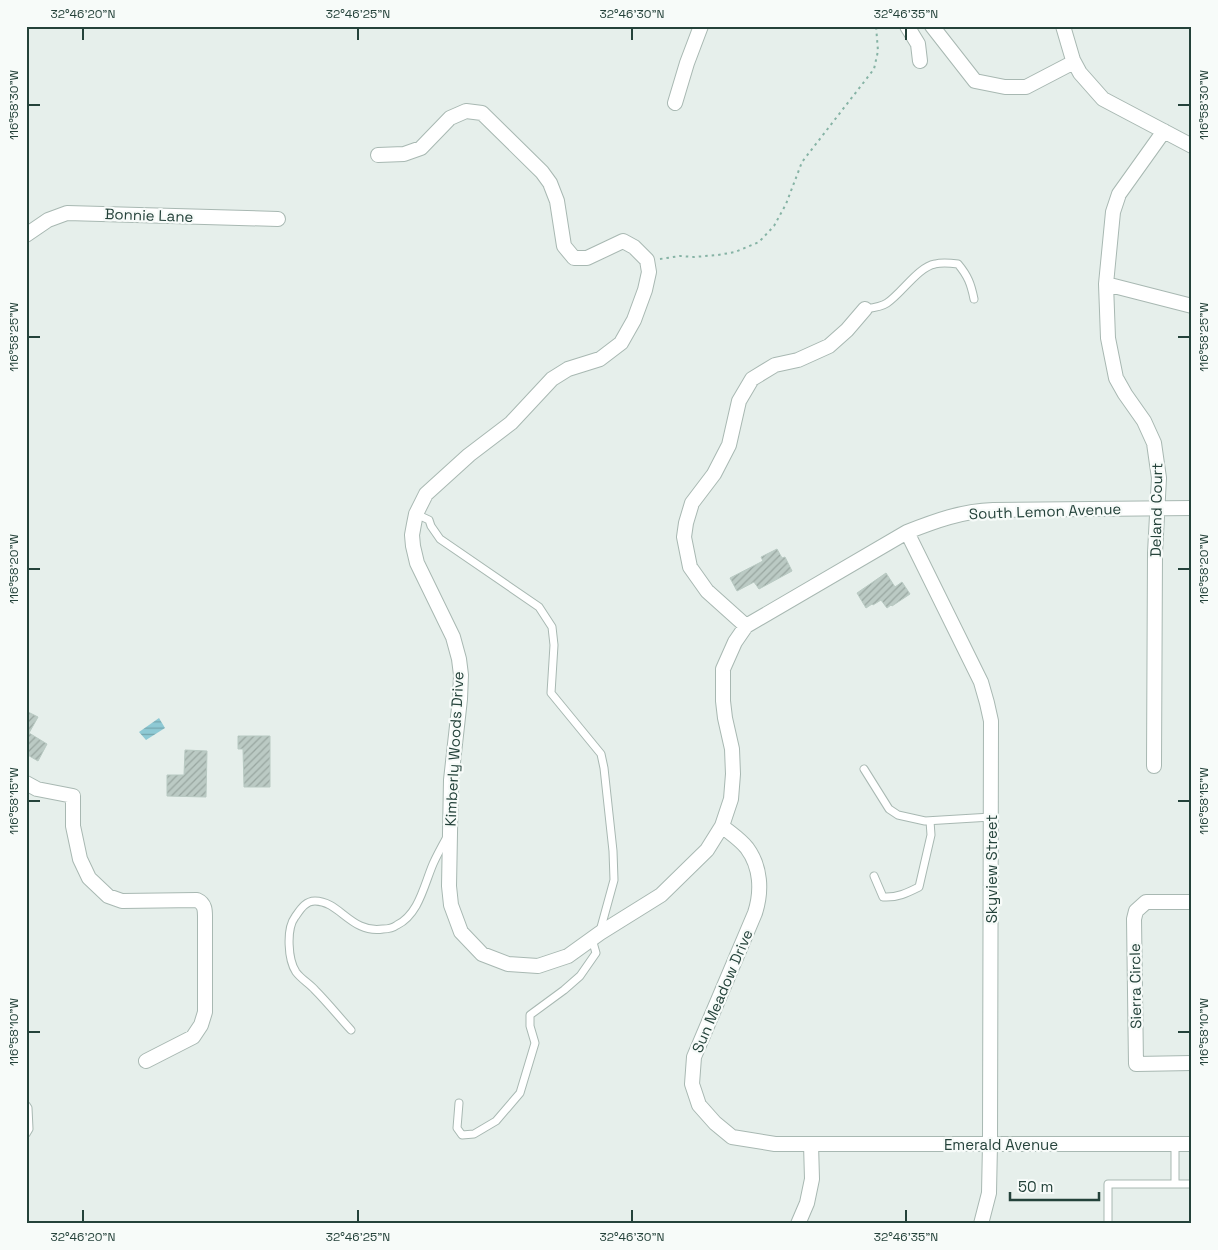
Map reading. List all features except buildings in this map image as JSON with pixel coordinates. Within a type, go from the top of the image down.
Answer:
[{"type":"street","points":[[675,104],[687,63],[701,26]]},
{"type":"street","points":[[907,26],[918,44],[920,61]]},
{"type":"street","points":[[932,26],[974,81],[1004,87],[1026,87],[1074,62]]},
{"type":"street","points":[[1063,26],[1074,62],[1080,73],[1103,99],[1192,146]]},
{"type":"street","points":[[378,155],[404,154],[421,148],[450,118],[466,111],[482,113],[542,172],[550,183],[557,201],[564,246],[574,258],[587,258],[623,241],[634,247],[648,260]]},
{"type":"street","name":"Deland Court","points":[[1154,766],[1155,553],[1159,478],[1154,443],[1144,422],[1116,378],[1108,338],[1106,284],[1113,212],[1119,194],[1164,131]]},
{"type":"street","name":"Bonnie Lane","points":[[26,235],[48,220],[67,213],[278,219]]},
{"type":"street","name":"Kimberly Woods Drive","points":[[648,260],[649,272],[645,290],[634,320],[621,342],[600,359],[568,369],[552,379],[511,423],[468,455],[426,494],[416,514],[412,535],[415,557],[419,569],[453,636],[461,675],[451,780],[449,833],[451,905],[461,932],[482,954],[508,964],[538,966],[568,956],[660,895],[707,850],[722,826],[731,799],[732,749],[723,701],[723,669],[735,642],[746,626]]},
{"type":"street","points":[[1106,284],[1192,306]]},
{"type":"street","points":[[746,626],[707,591],[690,567],[684,537],[692,503],[714,474],[729,445],[738,401],[752,379],[776,365],[798,360],[829,346],[847,330],[865,309]]},
{"type":"street","name":"South Lemon Avenue","points":[[746,626],[907,532],[962,513],[1192,508]]},
{"type":"street","name":"Skyview Street","points":[[907,532],[981,682],[991,721],[990,1144],[989,1193],[981,1224]]},
{"type":"street","points":[[26,783],[37,789],[73,796],[73,826],[80,859],[89,878],[108,896],[122,901],[197,900],[204,906],[205,1012],[201,1025],[193,1038],[146,1061]]},
{"type":"street","name":"Sun Meadow Drive","points":[[722,826],[745,846],[751,854],[758,873],[760,893],[755,913],[694,1057],[692,1084],[699,1105],[715,1123],[732,1137],[776,1144],[811,1144]]},
{"type":"street","name":"Sierra Circle","points":[[1192,902],[1146,902],[1136,911],[1134,918],[1136,1064],[1192,1063]]},
{"type":"street","points":[[798,1224],[807,1203],[812,1179],[811,1144]]},
{"type":"street","name":"Emerald Avenue","points":[[811,1144],[1192,1144]]},
{"type":"lane","points":[[865,309],[885,304],[899,294],[913,277],[933,264],[958,264],[966,274],[974,299]]},
{"type":"lane","points":[[416,514],[429,520],[440,540],[539,607],[552,627],[554,645],[552,693],[601,754],[613,851],[614,880],[596,936],[596,953],[580,976],[530,1015],[530,1026],[536,1043],[520,1093],[496,1121],[474,1134],[462,1135],[457,1128],[459,1103]]},
{"type":"lane","points":[[864,769],[889,809],[898,815],[925,821],[991,817]]},
{"type":"lane","points":[[874,876],[884,897],[891,898],[907,894],[919,887],[931,835],[930,821]]},
{"type":"lane","points":[[351,1030],[296,971],[288,939],[292,920],[302,907],[316,901],[334,908],[367,929],[381,930],[398,925],[409,916],[417,905],[434,862],[449,833]]},
{"type":"lane","points":[[26,1105],[28,1108],[29,1129],[26,1134]]},
{"type":"lane","points":[[1175,1144],[1175,1184]]},
{"type":"lane","points":[[1108,1224],[1108,1184],[1192,1184]]},
{"type":"path","points":[[648,260],[680,256],[718,256],[735,252],[760,242],[774,226],[786,204],[802,162],[874,69],[878,51],[876,26]]},
{"type":"water","points":[[159,718],[165,728],[146,740],[139,732]]}]
